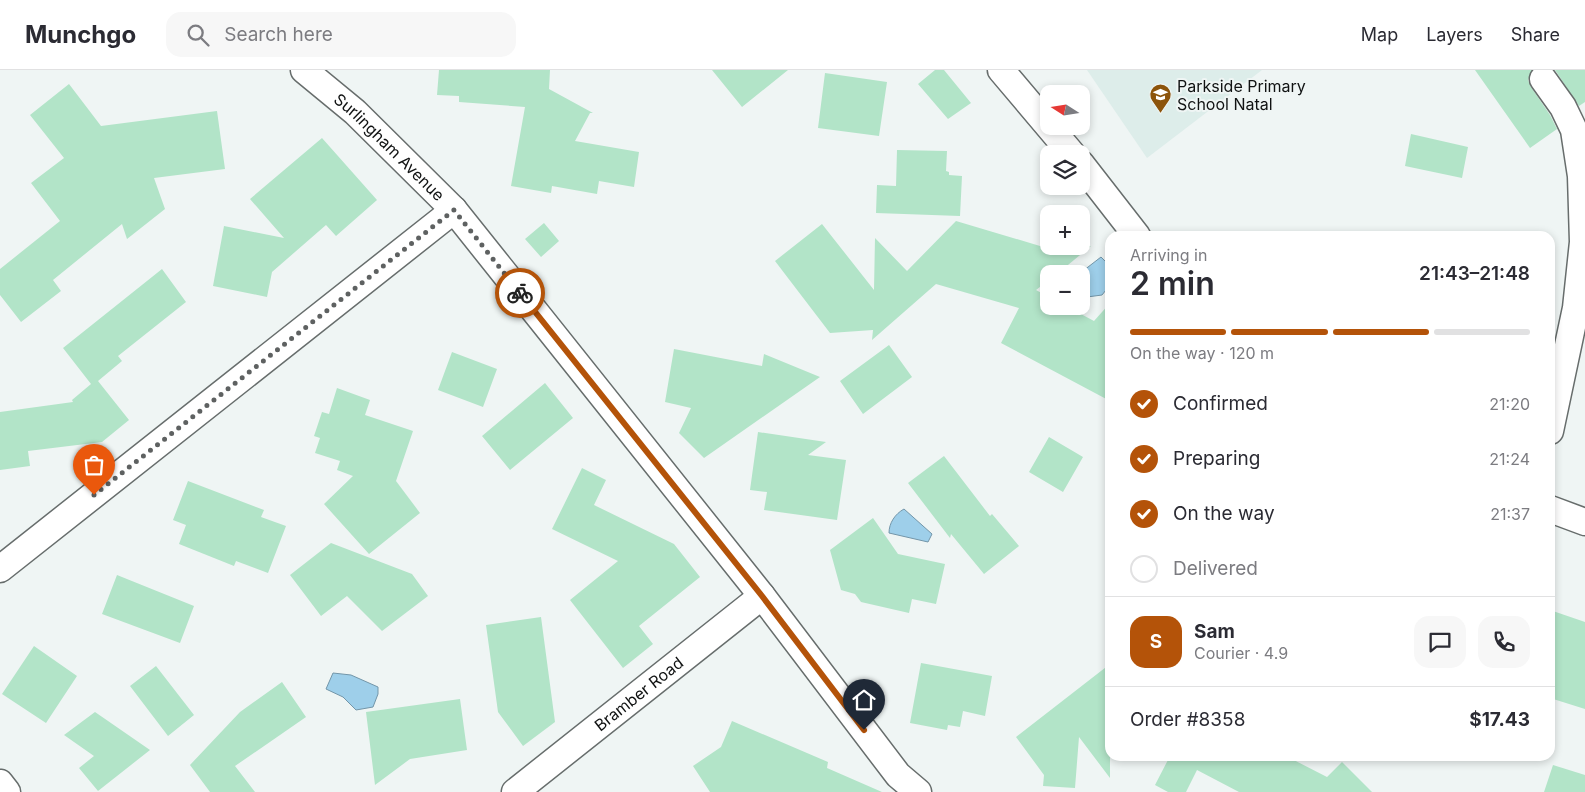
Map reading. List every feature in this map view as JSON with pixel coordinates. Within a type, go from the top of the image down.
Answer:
[{"type":"street","name":"Surlingham Avenue","points":[[304,70],[355,112],[454,210],[762,596],[898,775],[918,792]]},
{"type":"street","points":[[1001,70],[1064,145]]},
{"type":"street","points":[[1543,79],[1563,108],[1574,130],[1581,176],[1583,242],[1576,308],[1559,343],[1555,382]]},
{"type":"street","points":[[1090,176],[1133,231]]},
{"type":"street","points":[[0,569],[454,210]]},
{"type":"street","points":[[1555,511],[1585,522]]},
{"type":"street","name":"Bramber Road","points":[[515,792],[762,596]]},
{"type":"street","points":[[0,783],[7,792]]},
{"type":"shaded area","name":"Parkside Primary School Natal","points":[[1087,70],[1262,70],[1147,158]]},
{"type":"water","points":[[1101,257],[1105,261],[1105,291],[1102,295],[1090,297],[1090,266]]},
{"type":"water","points":[[904,509],[932,534],[928,542],[889,533],[893,519]]},
{"type":"water","points":[[333,673],[351,675],[378,687],[378,694],[373,707],[356,710],[343,697],[326,689]]},
{"type":"building","points":[[439,70],[550,70],[549,89],[593,113],[590,113],[575,141],[639,152],[634,187],[599,181],[597,194],[552,186],[551,193],[511,186],[525,107],[459,102],[459,96],[437,95]]},
{"type":"building","points":[[712,70],[788,70],[742,107]]},
{"type":"building","points":[[935,70],[944,70],[971,103],[948,119],[918,84]]},
{"type":"building","points":[[1475,70],[1532,70],[1528,80],[1557,129],[1530,148]]},
{"type":"building","points":[[1555,70],[1585,70],[1585,102],[1579,106]]},
{"type":"building","points":[[825,73],[887,82],[879,136],[818,128]]},
{"type":"building","points":[[69,84],[101,126],[217,111],[225,169],[154,178],[165,209],[127,239],[122,224],[53,280],[61,291],[21,322],[0,295],[0,269],[60,221],[31,183],[64,158],[30,115]]},
{"type":"building","points":[[1411,134],[1468,147],[1462,178],[1405,166]]},
{"type":"building","points":[[322,138],[377,200],[336,236],[326,225],[272,272],[267,297],[213,286],[224,226],[284,238],[250,199]]},
{"type":"building","points":[[897,150],[947,151],[946,171],[949,172],[949,175],[962,176],[960,216],[876,213],[877,185],[896,186]]},
{"type":"building","points":[[956,221],[1040,246],[1040,255],[1080,255],[1068,265],[1040,265],[1040,287],[1036,290],[1040,292],[1040,315],[1083,315],[1094,321],[1105,309],[1105,398],[1001,343],[1019,308],[936,284],[872,340],[873,330],[830,333],[775,261],[822,224],[874,290],[875,238],[907,271]]},
{"type":"building","points":[[544,223],[559,241],[541,257],[525,239]]},
{"type":"building","points":[[162,269],[186,302],[118,356],[122,361],[98,381],[129,420],[102,442],[28,451],[30,466],[0,470],[0,412],[73,402],[72,400],[91,384],[63,348]]},
{"type":"building","points":[[889,345],[912,377],[863,414],[840,381]]},
{"type":"building","points":[[674,349],[762,366],[764,354],[820,377],[704,458],[679,433],[691,408],[665,402]]},
{"type":"building","points":[[452,352],[497,369],[483,407],[438,390]]},
{"type":"building","points":[[545,383],[573,418],[510,470],[482,436]]},
{"type":"building","points":[[337,388],[370,400],[365,415],[413,431],[396,481],[420,513],[369,554],[324,504],[353,476],[337,470],[340,461],[315,453],[320,438],[314,436],[322,412],[329,414]]},
{"type":"building","points":[[758,432],[826,442],[808,455],[846,460],[837,520],[764,510],[767,492],[750,490]]},
{"type":"building","points":[[1049,437],[1083,457],[1063,492],[1029,472]]},
{"type":"building","points":[[944,456],[990,516],[992,514],[1019,546],[984,574],[951,534],[950,538],[908,483]]},
{"type":"building","points":[[582,468],[606,480],[594,505],[674,544],[700,577],[639,626],[653,644],[623,668],[570,600],[618,561],[552,529]]},
{"type":"building","points":[[188,481],[264,510],[261,517],[286,526],[268,573],[236,561],[234,566],[179,544],[186,525],[173,520]]},
{"type":"building","points":[[873,518],[898,554],[945,564],[936,604],[912,599],[909,613],[861,602],[855,594],[841,590],[830,550]]},
{"type":"building","points":[[331,543],[412,574],[428,596],[382,631],[347,596],[321,616],[290,575]]},
{"type":"building","points":[[117,575],[194,606],[180,643],[102,614]]},
{"type":"building","points":[[1555,612],[1585,622],[1585,709],[1555,700]]},
{"type":"building","points":[[541,617],[555,722],[523,746],[498,712],[486,625]]},
{"type":"building","points":[[34,646],[77,676],[46,723],[2,694]]},
{"type":"building","points":[[921,663],[992,676],[985,716],[963,711],[960,727],[948,725],[947,730],[910,723]]},
{"type":"building","points":[[156,666],[194,715],[168,736],[130,686]]},
{"type":"building","points":[[1105,668],[1105,761],[1110,761],[1110,778],[1079,737],[1075,788],[1043,786],[1044,775],[1016,737]]},
{"type":"building","points":[[282,682],[306,717],[235,766],[255,792],[210,792],[190,765],[240,712]]},
{"type":"building","points":[[460,699],[467,750],[410,759],[375,785],[366,712]]},
{"type":"building","points":[[95,712],[150,750],[98,791],[79,768],[94,756],[64,735]]},
{"type":"building","points":[[732,721],[828,762],[827,768],[882,792],[710,792],[693,766],[721,747]]},
{"type":"building","points":[[1167,761],[1296,761],[1327,777],[1342,762],[1372,792],[1239,792],[1197,770],[1186,792],[1168,792],[1155,785]]},
{"type":"building","points":[[1553,765],[1585,775],[1585,792],[1544,792]]},
{"type":"way so far","points":[[94,495],[454,210],[520,293]]},
{"type":"place","name":"Parkside Primary School Natal","points":[[1161,114]]},
{"type":"route","points":[[520,293],[762,596],[864,730]]}]
